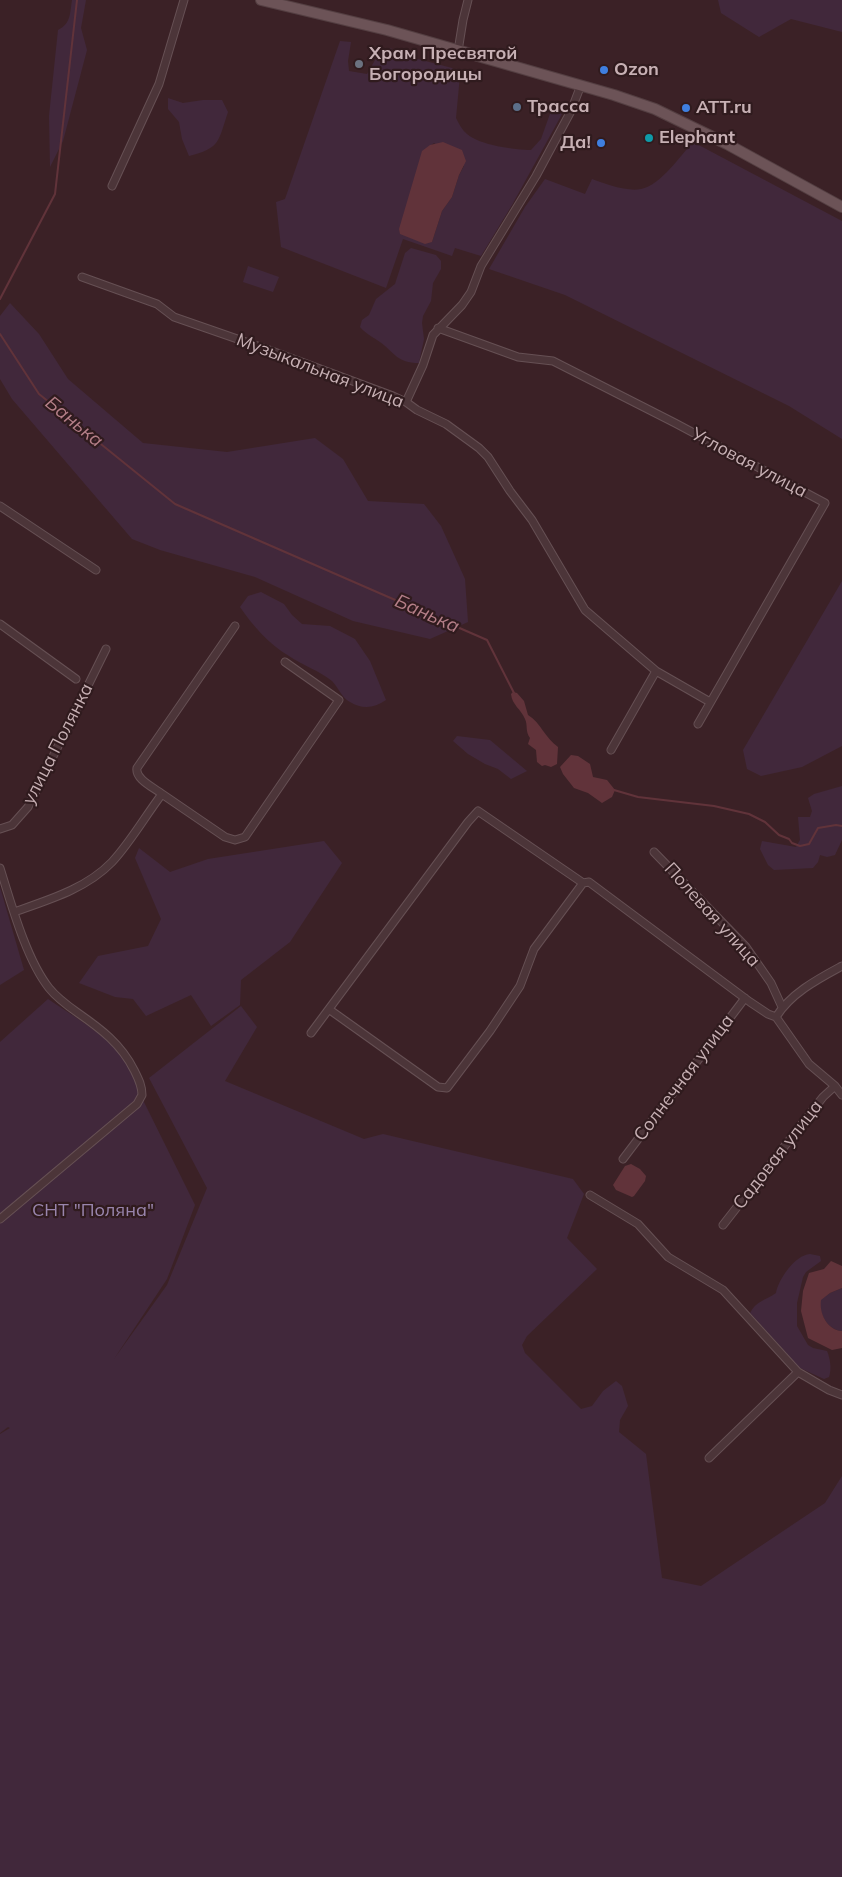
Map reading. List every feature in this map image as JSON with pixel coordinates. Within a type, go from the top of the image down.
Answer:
[{"type":"main road","points":[[261,0],[387,30],[614,95],[670,115],[839,204]]},
{"type":"street","points":[[112,186],[159,84],[184,0]]},
{"type":"street","points":[[458,51],[468,0]]},
{"type":"street","points":[[406,402],[423,365],[432,335],[462,305],[471,292],[481,266],[536,176],[571,111],[581,85]]},
{"type":"street","name":"Музыкальная улица","points":[[82,277],[157,304],[174,317],[269,350],[406,402],[417,410],[446,424],[479,448],[488,457],[532,520],[585,610],[656,671],[710,702]]},
{"type":"street","name":"Угловая улица","points":[[438,328],[518,357],[554,361],[675,423],[825,504],[698,724]]},
{"type":"street","points":[[0,506],[96,570]]},
{"type":"street","points":[[0,624],[76,678]]},
{"type":"street","points":[[235,626],[136,772],[138,777],[225,837],[236,840],[245,837],[339,700],[284,662]]},
{"type":"street","name":"улица Полянка","points":[[0,829],[12,825],[28,807],[106,650]]},
{"type":"street","points":[[611,750],[656,671]]},
{"type":"street","points":[[14,912],[75,889],[94,877],[112,862],[162,794]]},
{"type":"street","points":[[311,1033],[478,811],[583,883],[589,882],[745,998],[768,1014],[776,1017],[809,1064],[842,1094]]},
{"type":"street","name":"Полевая улица","points":[[654,852],[746,947],[771,983],[782,1006]]},
{"type":"street","points":[[0,868],[33,963],[49,989],[113,1040],[129,1060],[139,1080],[142,1095],[137,1104],[0,1219]]},
{"type":"street","points":[[330,1010],[438,1087],[446,1088],[490,1031],[520,986],[534,949],[583,883]]},
{"type":"street","points":[[776,1017],[782,1006],[794,996],[842,966]]},
{"type":"street","name":"Солнечная улица","points":[[623,1159],[745,998]]},
{"type":"street","name":"Садовая улица","points":[[724,1225],[817,1104],[835,1086]]},
{"type":"street","points":[[590,1195],[638,1224],[668,1257],[723,1290],[798,1372],[842,1395]]},
{"type":"street","points":[[709,1458],[798,1372]]},
{"type":"green space","points":[[72,0],[86,0],[81,28],[87,50],[63,141],[50,167],[49,116],[58,30],[68,21]]},
{"type":"green space","points":[[718,0],[842,0],[842,32],[791,19],[759,37],[721,13]]},
{"type":"green space","points":[[340,41],[351,42],[348,61],[349,71],[367,74],[380,53],[387,48],[391,48],[395,53],[452,68],[460,75],[456,118],[465,132],[473,138],[488,144],[531,150],[541,139],[551,111],[562,114],[512,205],[481,256],[455,248],[452,256],[403,239],[386,288],[281,247],[276,202],[285,199]],"holes":[[[434,143],[464,166],[452,197],[442,211],[432,242],[422,152]]]},
{"type":"green space","points":[[168,98],[183,103],[222,100],[228,112],[217,142],[207,150],[189,156],[182,139],[179,122],[168,109]]},
{"type":"green space","points":[[693,142],[842,221],[842,439],[789,406],[565,295],[489,269],[525,207],[545,179],[585,194],[592,179],[623,188],[641,189],[656,182],[663,176]]},
{"type":"green space","points":[[411,248],[436,255],[441,261],[441,269],[433,283],[431,301],[423,316],[424,339],[419,363],[412,363],[397,357],[360,327],[362,320],[369,315],[376,299],[395,284],[405,253]]},
{"type":"green space","points":[[248,266],[279,277],[273,292],[243,282]]},
{"type":"green space","points":[[10,303],[39,334],[68,379],[143,443],[227,452],[315,438],[343,459],[368,501],[424,504],[441,526],[465,579],[468,622],[430,639],[353,621],[255,577],[160,550],[132,539],[12,399],[0,379],[0,316]]},
{"type":"green space","points":[[842,581],[842,746],[802,767],[761,776],[747,769],[743,750]]},
{"type":"green space","points":[[261,592],[284,604],[302,624],[330,626],[355,639],[370,661],[386,700],[368,707],[355,705],[345,698],[327,677],[294,659],[268,640],[240,607],[248,596]]},
{"type":"green space","points":[[457,736],[490,740],[527,771],[511,779],[498,769],[468,754],[453,741]]},
{"type":"green space","points":[[842,786],[842,840],[835,855],[827,857],[820,855],[818,862],[813,868],[774,870],[768,865],[760,849],[762,841],[796,847],[800,840],[798,817],[810,817],[812,811],[808,798],[814,794]]},
{"type":"green space","points":[[324,841],[342,863],[290,942],[241,980],[240,1005],[211,1026],[191,995],[146,1016],[133,999],[115,997],[79,983],[98,956],[148,946],[161,919],[135,858],[139,848],[170,872],[208,859]]},
{"type":"green space","points":[[0,887],[24,970],[0,985]]},
{"type":"green space","name":"СНТ \"Поляна\"","points":[[48,999],[104,1038],[127,1063],[135,1078],[140,1094],[195,1205],[167,1279],[114,1359],[167,1285],[207,1188],[149,1078],[241,1006],[257,1027],[225,1081],[364,1139],[383,1134],[573,1179],[584,1194],[567,1238],[597,1269],[527,1336],[522,1345],[525,1353],[581,1409],[592,1406],[603,1391],[616,1381],[622,1386],[628,1406],[620,1420],[619,1432],[646,1454],[662,1578],[701,1586],[825,1503],[842,1476],[842,1877],[0,1877],[0,1434],[10,1428],[8,1427],[0,1433],[0,1042]]},
{"type":"green space","points":[[804,1255],[820,1256],[821,1261],[806,1272],[803,1277],[797,1303],[797,1326],[808,1345],[827,1351],[830,1360],[830,1371],[829,1377],[824,1379],[800,1368],[750,1313],[758,1303],[776,1293],[780,1282],[793,1263]]},
{"type":"green space","points":[[842,1288],[842,1331],[832,1328],[825,1320],[820,1300]]},
{"type":"shaded area","points":[[443,142],[462,150],[466,161],[452,197],[442,211],[432,242],[425,244],[400,234],[399,229],[422,151],[430,145]]},
{"type":"shaded area","points":[[513,692],[517,693],[524,701],[528,715],[558,747],[557,764],[551,767],[542,766],[537,762],[536,750],[528,744],[530,738],[525,719],[512,698],[511,694]]},
{"type":"shaded area","points":[[571,755],[578,756],[590,764],[593,777],[607,780],[615,790],[612,797],[602,803],[588,793],[574,788],[560,767]]},
{"type":"shaded area","points":[[631,1164],[640,1169],[646,1176],[645,1181],[632,1197],[616,1190],[613,1185],[625,1166]]},
{"type":"shaded area","points":[[831,1261],[842,1266],[842,1288],[830,1293],[821,1300],[821,1310],[825,1320],[832,1328],[842,1331],[842,1348],[832,1350],[808,1338],[801,1311],[803,1291],[809,1273],[824,1269]]},
{"type":"waterway","name":"Банька","points":[[0,299],[55,194],[77,0]]},
{"type":"waterway","name":"Банька","points":[[0,334],[39,394],[175,504],[487,640],[514,693]]},
{"type":"waterway","name":"Банька","points":[[614,790],[638,797],[714,806],[749,814],[765,822],[779,835],[800,846],[809,844],[818,828],[842,826]]},
{"type":"place","name":"Храм Пресвятой Богородицы","points":[[359,64]]},
{"type":"place","name":"Ozon","points":[[604,70]]},
{"type":"place","name":"Трасса","points":[[517,107]]},
{"type":"place","name":"ATT.ru","points":[[686,108]]},
{"type":"place","name":"Elephant","points":[[649,138]]},
{"type":"place","name":"Да!","points":[[601,143]]}]
